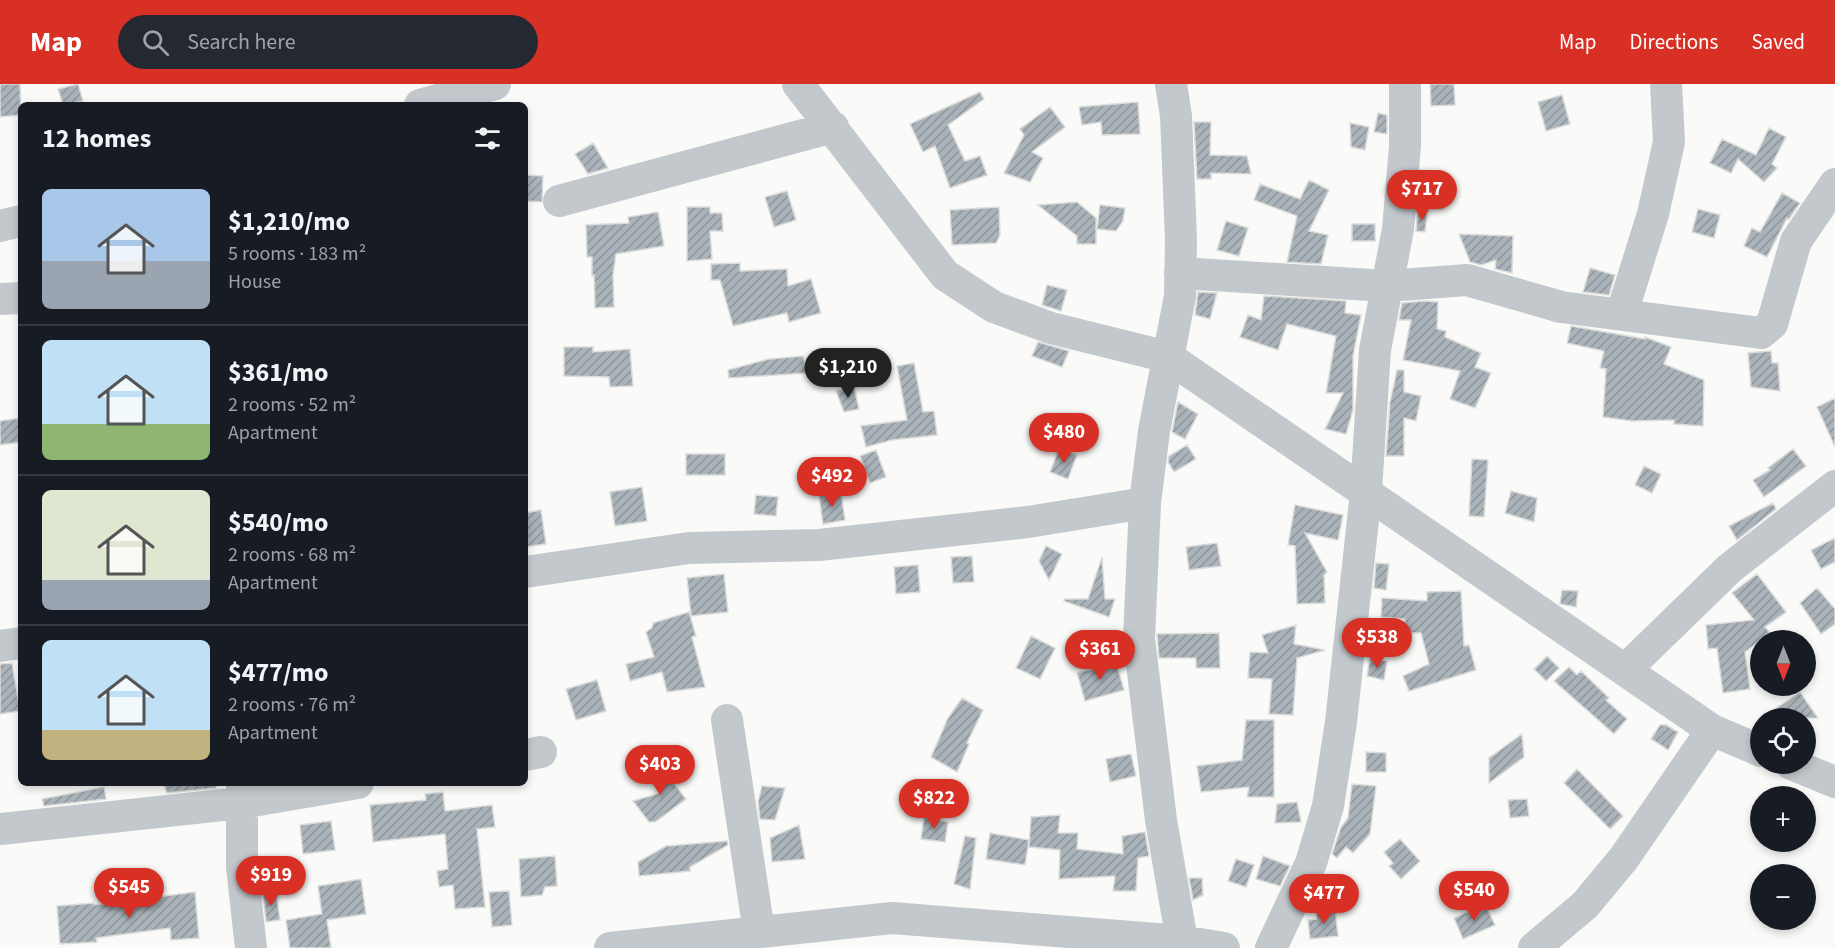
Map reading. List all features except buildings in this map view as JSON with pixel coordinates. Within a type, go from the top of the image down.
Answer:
[{"type":"street","points":[[431,102],[495,84]]},
{"type":"street","points":[[798,84],[945,275],[994,307],[1051,328],[1167,357],[1712,730],[1750,746]]},
{"type":"street","points":[[1171,84],[1176,127],[1180,296],[1154,431],[1145,503],[1139,639],[1161,820],[1182,941]]},
{"type":"street","points":[[1271,948],[1311,863],[1328,806],[1341,722],[1366,492],[1375,350],[1400,206],[1405,146],[1405,84]]},
{"type":"street","points":[[1622,313],[1653,213],[1669,142],[1666,84]]},
{"type":"street","points":[[559,201],[833,127]]},
{"type":"street","points":[[1180,273],[1387,286],[1467,280],[1536,301],[1588,311],[1622,313],[1761,333],[1768,330],[1772,324],[1796,241],[1835,184]]},
{"type":"street","points":[[0,226],[18,222]]},
{"type":"street","points":[[0,299],[18,298]]},
{"type":"street","points":[[1626,669],[1730,568],[1835,486]]},
{"type":"street","points":[[528,572],[688,548],[819,545],[1028,522],[1145,503]]},
{"type":"street","points":[[0,646],[18,643]]},
{"type":"street","points":[[727,720],[759,932]]},
{"type":"street","points":[[1534,948],[1585,905],[1611,874],[1712,730]]},
{"type":"street","points":[[1815,774],[1835,782]]},
{"type":"street","points":[[0,829],[241,793],[323,786]]},
{"type":"street","points":[[241,793],[242,867],[250,948]]},
{"type":"street","points":[[610,948],[892,918],[1182,941],[1224,948]]}]
